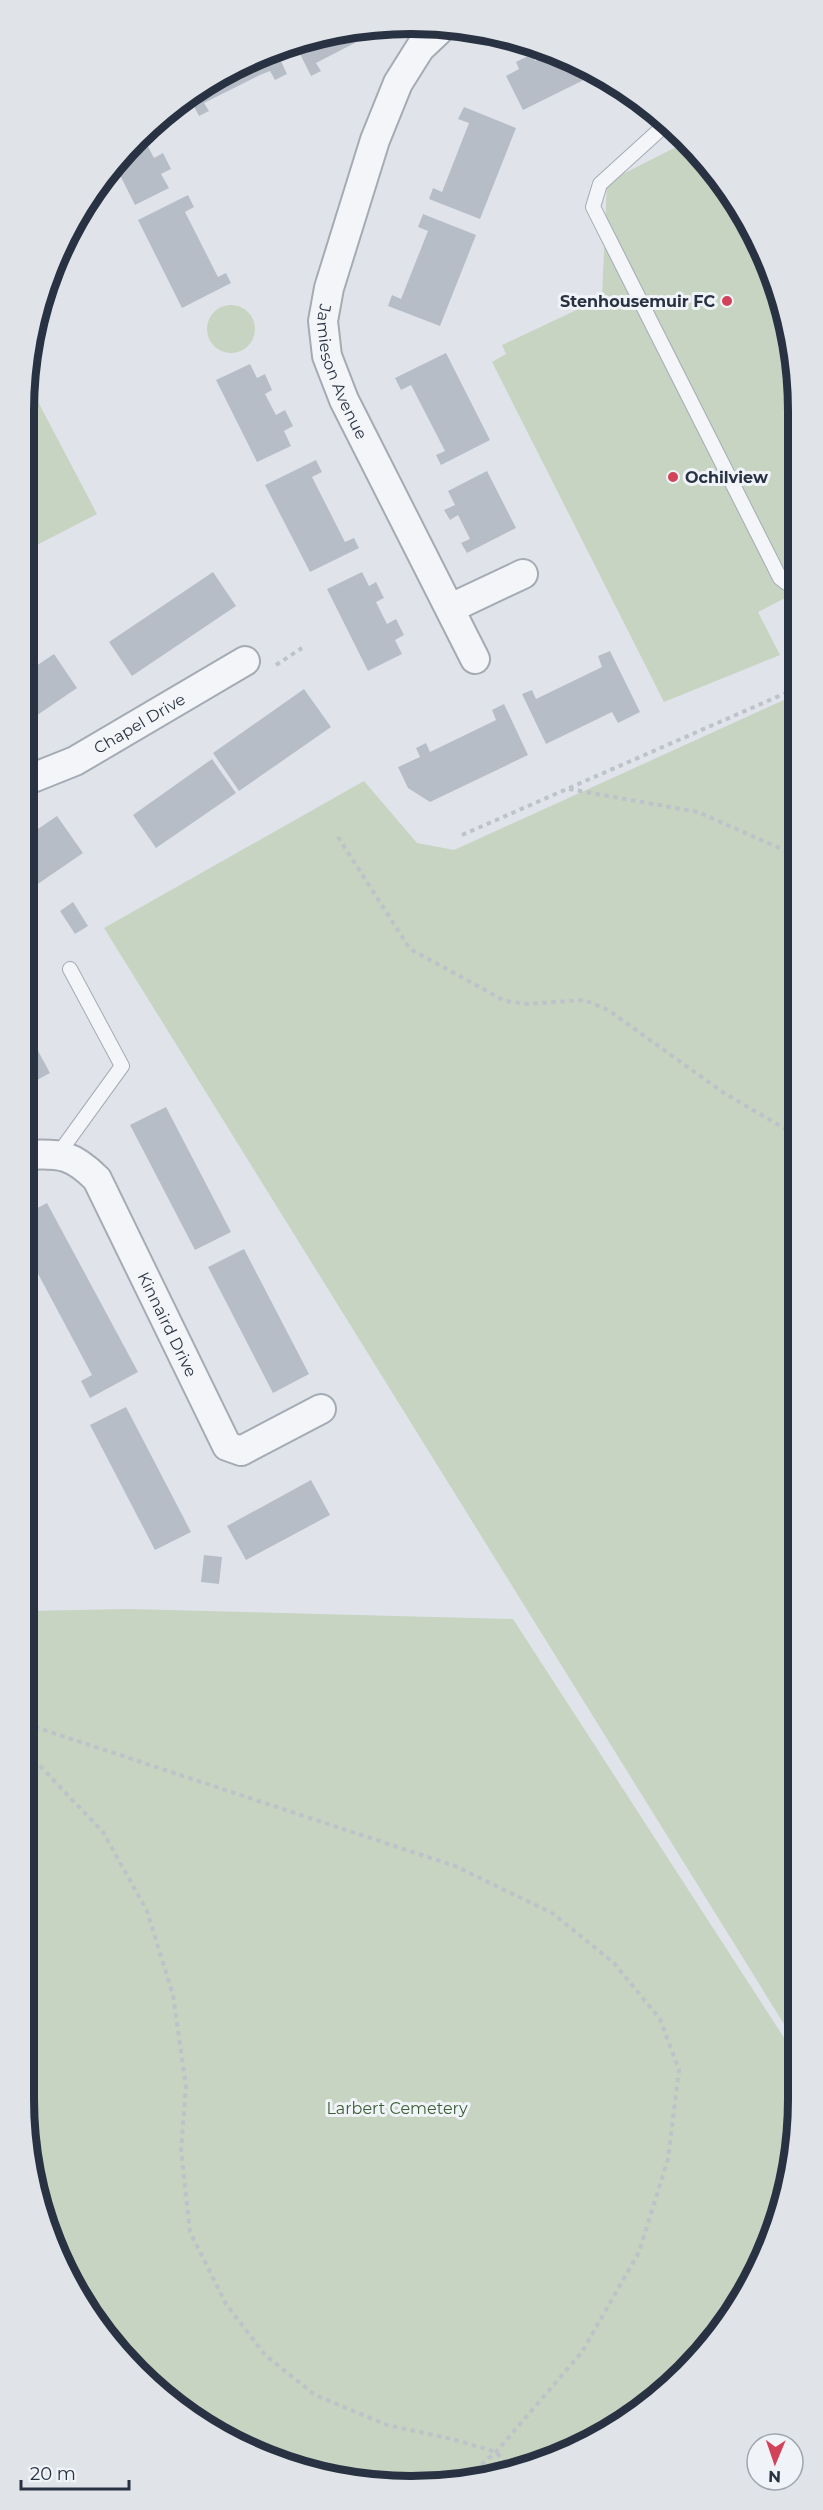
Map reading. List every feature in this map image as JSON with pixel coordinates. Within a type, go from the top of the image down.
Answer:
[{"type":"street","name":"Jamieson Avenue","points":[[435,35],[420,48],[398,83],[375,140],[329,288],[323,321],[327,356],[344,400],[475,659]]},
{"type":"street","points":[[451,609],[523,574]]},
{"type":"street","name":"Chapel Drive","points":[[34,777],[75,760],[245,661]]},
{"type":"street","points":[[34,1155],[59,1153]]},
{"type":"street","name":"Kinnaird Drive","points":[[59,1153],[82,1164],[97,1179],[227,1446],[241,1451],[321,1409]]},
{"type":"lane","points":[[661,129],[600,184],[593,207],[780,578],[788,584]]},
{"type":"lane","points":[[59,1153],[122,1066],[70,969]]},
{"type":"path","points":[[462,835],[788,692]]},
{"type":"path","points":[[568,789],[698,812],[788,852]]},
{"type":"path","points":[[338,837],[410,949],[505,1001],[528,1004],[584,1000],[608,1010],[724,1093],[788,1130]]},
{"type":"path","points":[[34,1727],[455,1866],[552,1913],[614,1963],[660,2019],[678,2070],[668,2159],[639,2252],[582,2352],[496,2452],[475,2470]]},
{"type":"path","points":[[34,1762],[103,1832],[147,1911],[173,1995],[184,2076],[181,2150],[190,2232],[226,2304],[265,2355],[315,2395],[387,2425],[452,2439],[496,2452],[506,2464]]},
{"type":"green space","name":"Ochilview","points":[[679,146],[695,163],[725,202],[760,267],[776,314],[788,387],[788,597],[758,612],[780,655],[664,702],[492,362],[506,354],[502,345],[602,298],[607,182]]},
{"type":"green space","points":[[231,305],[248,312],[255,329],[248,346],[231,353],[214,346],[207,329],[214,312]]},
{"type":"green space","points":[[35,396],[97,514],[34,546],[34,412]]},
{"type":"green space","points":[[788,698],[788,2031],[104,928],[364,781],[417,843],[454,850]]},
{"type":"green space","name":"Larbert Cemetery","points":[[128,1609],[513,1619],[788,2044],[788,2123],[785,2148],[776,2196],[760,2243],[738,2287],[711,2328],[678,2365],[641,2398],[578,2437],[509,2463],[436,2475],[387,2475],[362,2472],[314,2463],[290,2455],[267,2447],[223,2425],[182,2398],[163,2382],[112,2328],[85,2287],[63,2243],[47,2196],[35,2123],[34,1611]]},
{"type":"building","points":[[365,38],[316,63],[321,71],[311,76],[299,52]]},
{"type":"building","points":[[531,54],[535,61],[542,58],[587,78],[523,110],[506,76],[519,69],[516,62]]},
{"type":"building","points":[[280,59],[287,74],[275,80],[270,71],[260,75],[204,103],[209,111],[199,116],[193,104],[245,73]]},
{"type":"building","points":[[464,107],[516,128],[480,219],[429,199],[433,188],[442,192],[469,123],[458,119]]},
{"type":"building","points":[[146,144],[154,158],[163,153],[171,169],[161,174],[169,188],[135,205],[119,173]]},
{"type":"building","points":[[188,195],[194,207],[185,212],[218,277],[226,273],[231,283],[182,308],[138,220]]},
{"type":"building","points":[[423,214],[476,235],[440,326],[388,306],[392,295],[401,299],[428,231],[418,227]]},
{"type":"building","points":[[446,353],[490,440],[441,465],[436,455],[445,451],[411,385],[401,390],[395,378]]},
{"type":"building","points":[[250,364],[257,378],[265,374],[272,390],[265,394],[276,415],[285,410],[293,426],[284,431],[291,446],[257,462],[216,380]]},
{"type":"building","points":[[316,460],[322,472],[312,477],[345,542],[354,538],[359,548],[310,572],[265,485]]},
{"type":"building","points":[[487,471],[516,528],[467,553],[461,543],[470,539],[458,515],[450,520],[444,510],[455,505],[448,491]]},
{"type":"building","points":[[213,572],[236,606],[132,676],[109,642]]},
{"type":"building","points":[[362,572],[369,586],[376,582],[384,598],[376,602],[387,624],[396,619],[404,635],[395,640],[402,654],[368,671],[327,589]]},
{"type":"building","points":[[610,651],[640,712],[618,723],[612,712],[546,744],[522,694],[532,690],[536,699],[602,667],[598,656]]},
{"type":"building","points":[[54,654],[77,688],[34,717],[34,667]]},
{"type":"building","points":[[304,689],[331,727],[239,791],[213,753]]},
{"type":"building","points":[[504,704],[528,755],[430,802],[408,788],[398,767],[420,757],[416,748],[426,743],[430,752],[496,720],[492,710]]},
{"type":"building","points":[[212,759],[236,793],[156,848],[133,815]]},
{"type":"building","points":[[57,816],[83,853],[34,887],[34,832]]},
{"type":"building","points":[[73,902],[88,926],[75,934],[60,911]]},
{"type":"building","points":[[34,1044],[50,1073],[34,1082]]},
{"type":"building","points":[[166,1107],[231,1232],[195,1250],[130,1125]]},
{"type":"building","points":[[47,1203],[138,1372],[90,1398],[81,1381],[92,1375],[34,1266],[34,1210]]},
{"type":"building","points":[[244,1249],[309,1374],[273,1393],[208,1267]]},
{"type":"building","points":[[126,1407],[191,1532],[155,1550],[90,1425]]},
{"type":"building","points":[[311,1480],[330,1515],[246,1560],[227,1526]]},
{"type":"building","points":[[204,1555],[222,1557],[219,1584],[201,1582]]},
{"type":"place","name":"Stenhousemuir FC","points":[[727,301]]},
{"type":"place","name":"Ochilview","points":[[673,477]]}]
